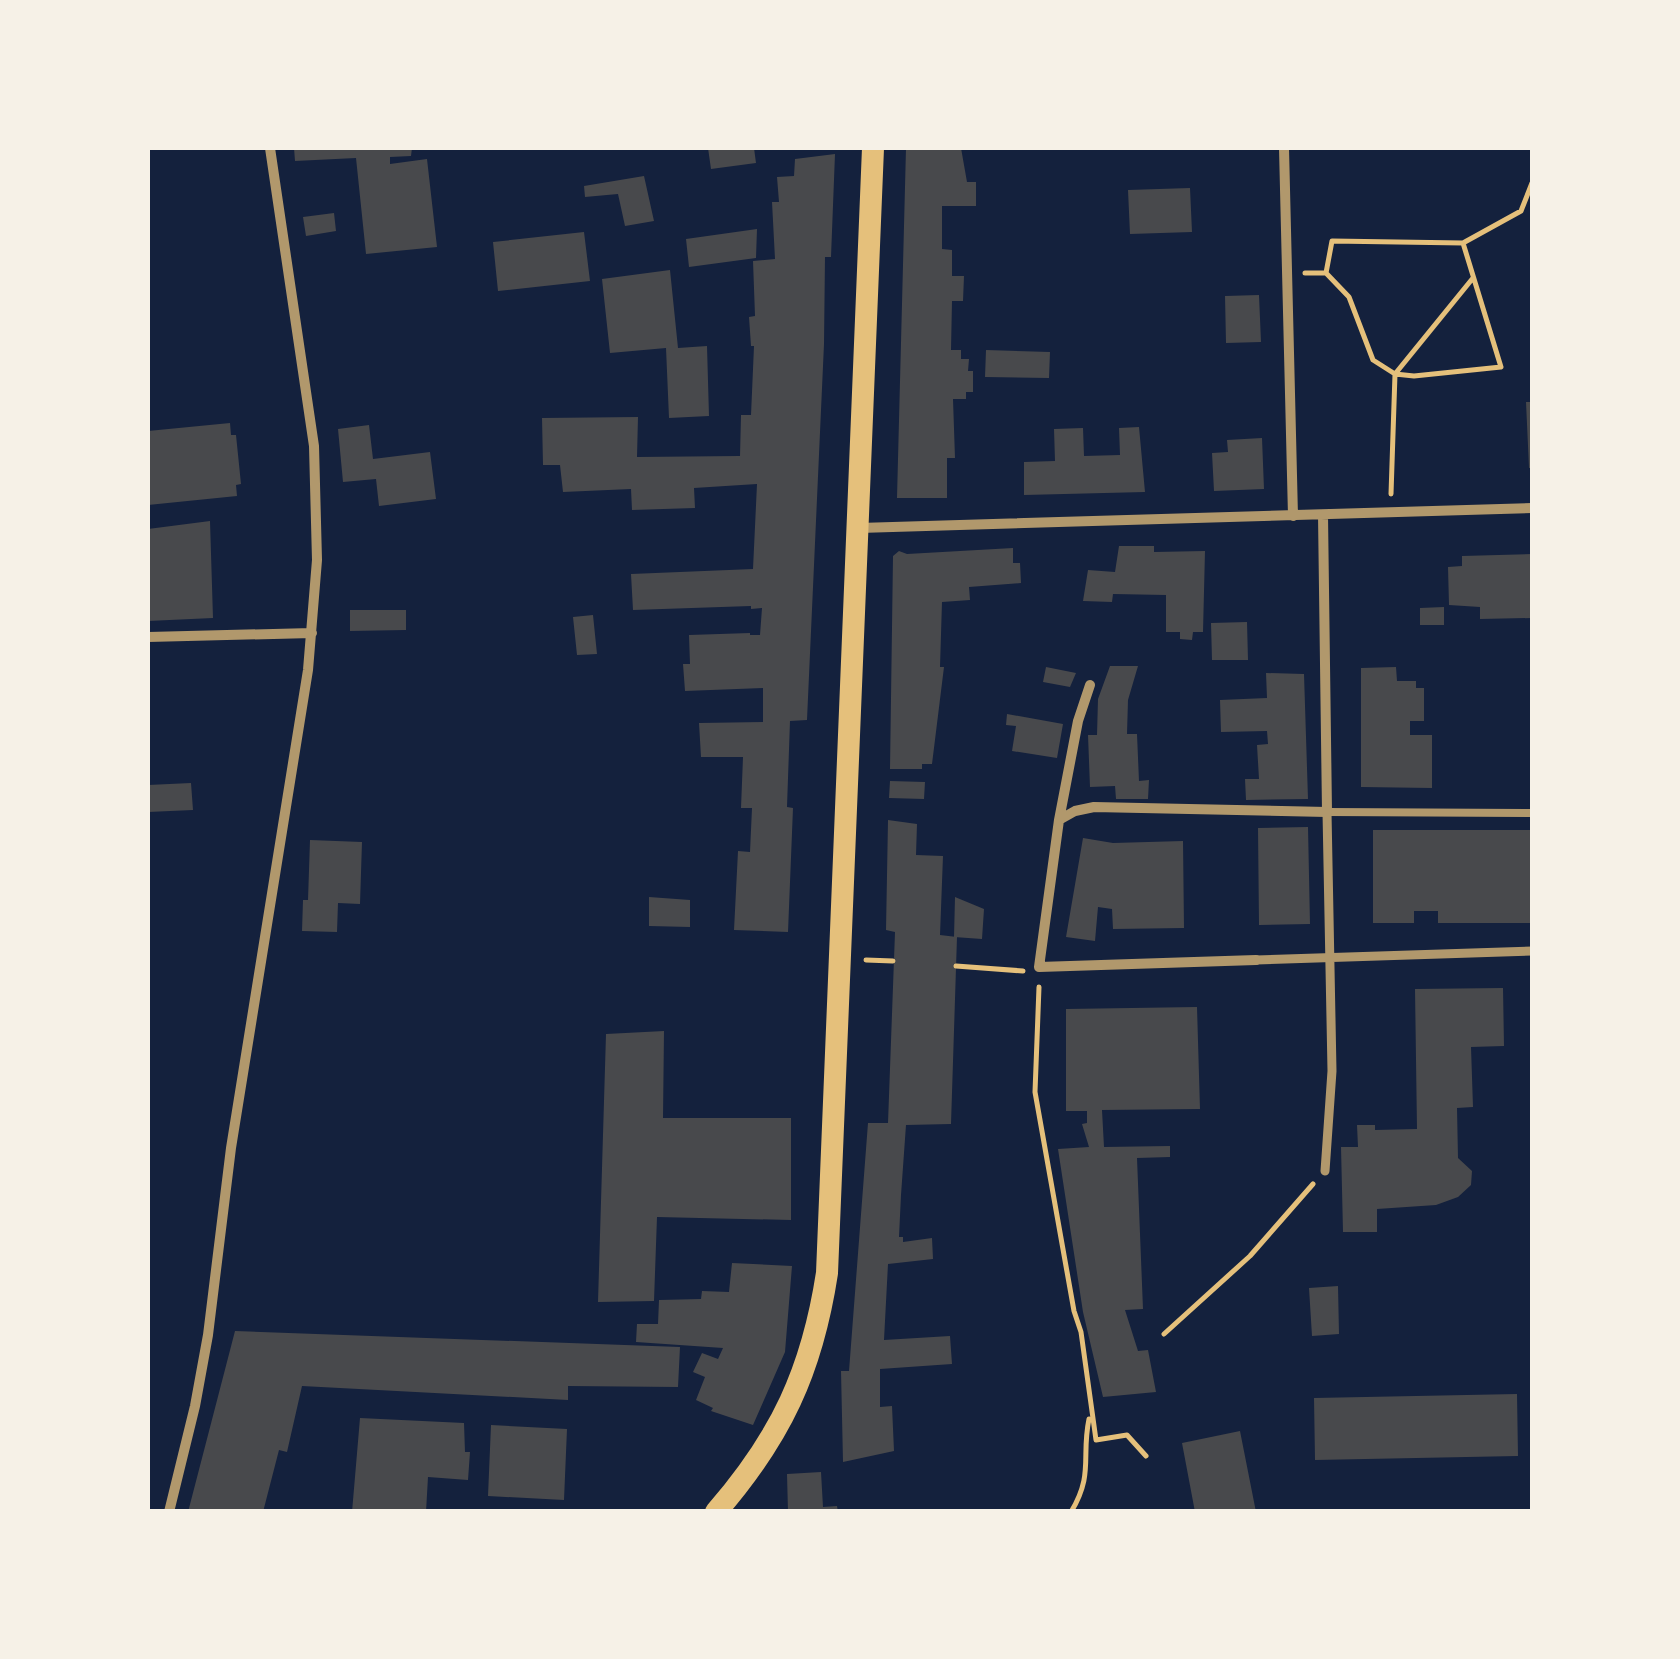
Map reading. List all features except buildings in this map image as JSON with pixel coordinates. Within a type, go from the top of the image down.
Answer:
[{"type":"main road","points":[[716,1512],[777,1430],[792,1402],[820,1319],[827,1273],[873,148]]},
{"type":"street","points":[[170,1512],[208,1336],[231,1148],[312,633],[317,560],[314,446],[270,148]]},
{"type":"street","points":[[1284,148],[1293,516]]},
{"type":"street","points":[[856,528],[1532,508]]},
{"type":"street","points":[[1323,515],[1332,1071],[1325,1171]]},
{"type":"street","points":[[148,637],[312,633]]},
{"type":"street","points":[[1090,685],[1078,721],[1058,820],[1039,970],[1532,951]]},
{"type":"street","points":[[1058,820],[1094,807],[1326,812]]},
{"type":"lane","points":[[1326,812],[1532,813]]},
{"type":"path","points":[[1326,273],[1332,242],[1463,243],[1520,211],[1532,182]]},
{"type":"path","points":[[1287,273],[1326,273],[1349,297],[1373,360],[1395,374],[1414,376],[1501,367],[1463,243]]},
{"type":"path","points":[[1391,476],[1395,374],[1474,278]]},
{"type":"path","points":[[956,966],[1039,970],[1035,1092],[1055,1214],[1074,1311],[1082,1332],[1096,1440],[1126,1435],[1146,1456]]},
{"type":"path","points":[[1164,1334],[1250,1256],[1325,1171]]},
{"type":"path","points":[[1071,1512],[1083,1493],[1088,1470],[1086,1438],[1091,1412]]}]
